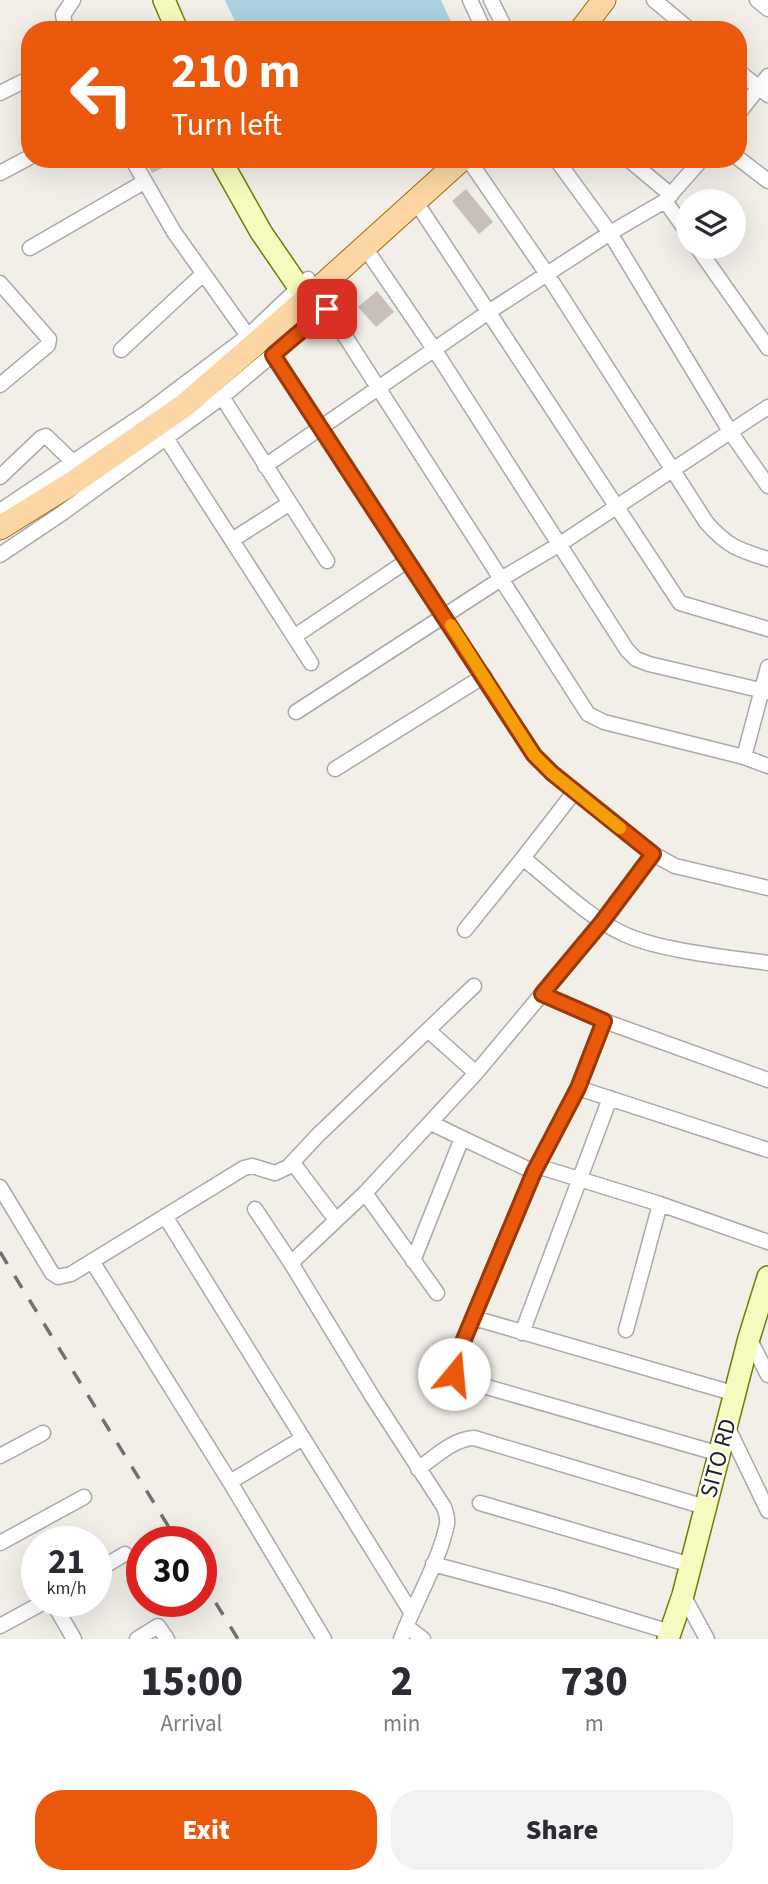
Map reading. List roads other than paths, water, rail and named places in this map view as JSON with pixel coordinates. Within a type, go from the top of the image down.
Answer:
[{"type":"main road","points":[[152,0],[160,21]]},
{"type":"main road","points":[[164,0],[173,21]]},
{"type":"main road","points":[[588,21],[604,0]]},
{"type":"main road","points":[[225,168],[236,190],[311,293]]},
{"type":"main road","points":[[239,168],[311,293]]},
{"type":"main road","points":[[0,528],[74,482],[185,405],[452,168]]},
{"type":"main road","name":"SITO RD","points":[[669,1636],[684,1595],[727,1426],[757,1330],[768,1278]]},
{"type":"street","points":[[64,21],[62,15],[73,0]]},
{"type":"street","points":[[470,0],[480,21]]},
{"type":"street","points":[[491,0],[502,21]]},
{"type":"street","points":[[654,0],[679,21]]},
{"type":"street","points":[[757,0],[768,9]]},
{"type":"street","points":[[747,76],[765,86],[747,105]]},
{"type":"street","points":[[0,93],[21,82]]},
{"type":"street","points":[[0,173],[21,162]]},
{"type":"street","points":[[747,165],[768,181]]},
{"type":"street","points":[[137,168],[203,274],[248,336]]},
{"type":"street","points":[[474,168],[547,274],[706,522],[722,541],[744,552],[768,559]]},
{"type":"street","points":[[563,168],[610,233],[731,433],[768,486]]},
{"type":"street","points":[[637,168],[668,198],[676,212]]},
{"type":"street","points":[[265,466],[489,311],[668,198],[694,168]]},
{"type":"street","points":[[30,248],[144,182]]},
{"type":"street","points":[[416,202],[680,603],[768,629]]},
{"type":"street","points":[[364,246],[434,349],[627,650],[636,659],[649,664],[765,691]]},
{"type":"street","points":[[705,259],[768,348]]},
{"type":"street","points":[[121,350],[203,274]]},
{"type":"street","points":[[0,283],[49,339],[48,345],[0,385]]},
{"type":"street","points":[[0,511],[74,463],[311,293]]},
{"type":"street","points":[[0,555],[222,397],[273,355],[311,293]]},
{"type":"street","points":[[311,293],[379,388],[588,714],[604,722],[744,757],[768,766]]},
{"type":"street","points":[[273,355],[534,755],[552,773],[653,854],[675,866],[768,888]]},
{"type":"street","points":[[222,397],[327,561]]},
{"type":"street","points":[[296,712],[501,579],[560,544],[768,407]]},
{"type":"street","points":[[0,477],[46,436],[74,463]]},
{"type":"street","points":[[166,438],[311,663]]},
{"type":"street","points":[[232,541],[290,503]]},
{"type":"street","points":[[295,636],[407,561]]},
{"type":"street","points":[[744,757],[765,691],[768,667]]},
{"type":"street","points":[[335,769],[484,676]]},
{"type":"street","points":[[465,930],[575,791]]},
{"type":"street","points":[[291,1262],[365,1193],[432,1123],[602,922],[653,854]]},
{"type":"street","points":[[523,858],[602,922],[625,935],[651,943],[768,963]]},
{"type":"street","points":[[0,1187],[52,1273],[58,1277],[65,1276],[244,1168],[252,1166],[275,1173],[288,1167],[361,1093],[474,986]]},
{"type":"street","points":[[542,994],[604,1021],[768,1080]]},
{"type":"street","points":[[604,1021],[578,1088],[535,1169],[452,1368],[459,1380],[720,1454]]},
{"type":"street","points":[[429,1031],[476,1073]]},
{"type":"street","points":[[578,1088],[768,1150]]},
{"type":"street","points":[[522,1333],[610,1098]]},
{"type":"street","points":[[432,1123],[535,1169],[578,1178],[768,1242]]},
{"type":"street","points":[[413,1261],[462,1138]]},
{"type":"street","points":[[293,1163],[336,1220]]},
{"type":"street","points":[[365,1193],[437,1293]]},
{"type":"street","points":[[626,1330],[660,1204]]},
{"type":"street","points":[[255,1209],[291,1262],[448,1516],[433,1564],[406,1626]]},
{"type":"street","points":[[164,1216],[303,1438],[406,1626],[423,1639]]},
{"type":"street","points":[[92,1261],[324,1639]]},
{"type":"street","points":[[474,1318],[736,1394]]},
{"type":"street","points":[[757,1330],[768,1375]]},
{"type":"street","points":[[727,1426],[768,1511]]},
{"type":"street","points":[[0,1456],[43,1433]]},
{"type":"street","points":[[230,1482],[303,1438]]},
{"type":"street","points":[[418,1469],[454,1444],[474,1438],[705,1507]]},
{"type":"street","points":[[0,1543],[84,1497]]},
{"type":"street","points":[[480,1503],[691,1565]]},
{"type":"street","points":[[112,1562],[125,1554]]},
{"type":"street","points":[[433,1564],[555,1597],[669,1636]]},
{"type":"street","points":[[684,1595],[707,1639]]},
{"type":"street","points":[[0,1626],[21,1615]]},
{"type":"street","points":[[61,1617],[74,1639]]},
{"type":"street","points":[[137,1639],[158,1626],[167,1639]]},
{"type":"water","points":[[225,0],[441,0],[451,21],[235,21]]},
{"type":"railway","points":[[0,1252],[168,1526]]},
{"type":"railway","points":[[217,1605],[238,1639]]}]
